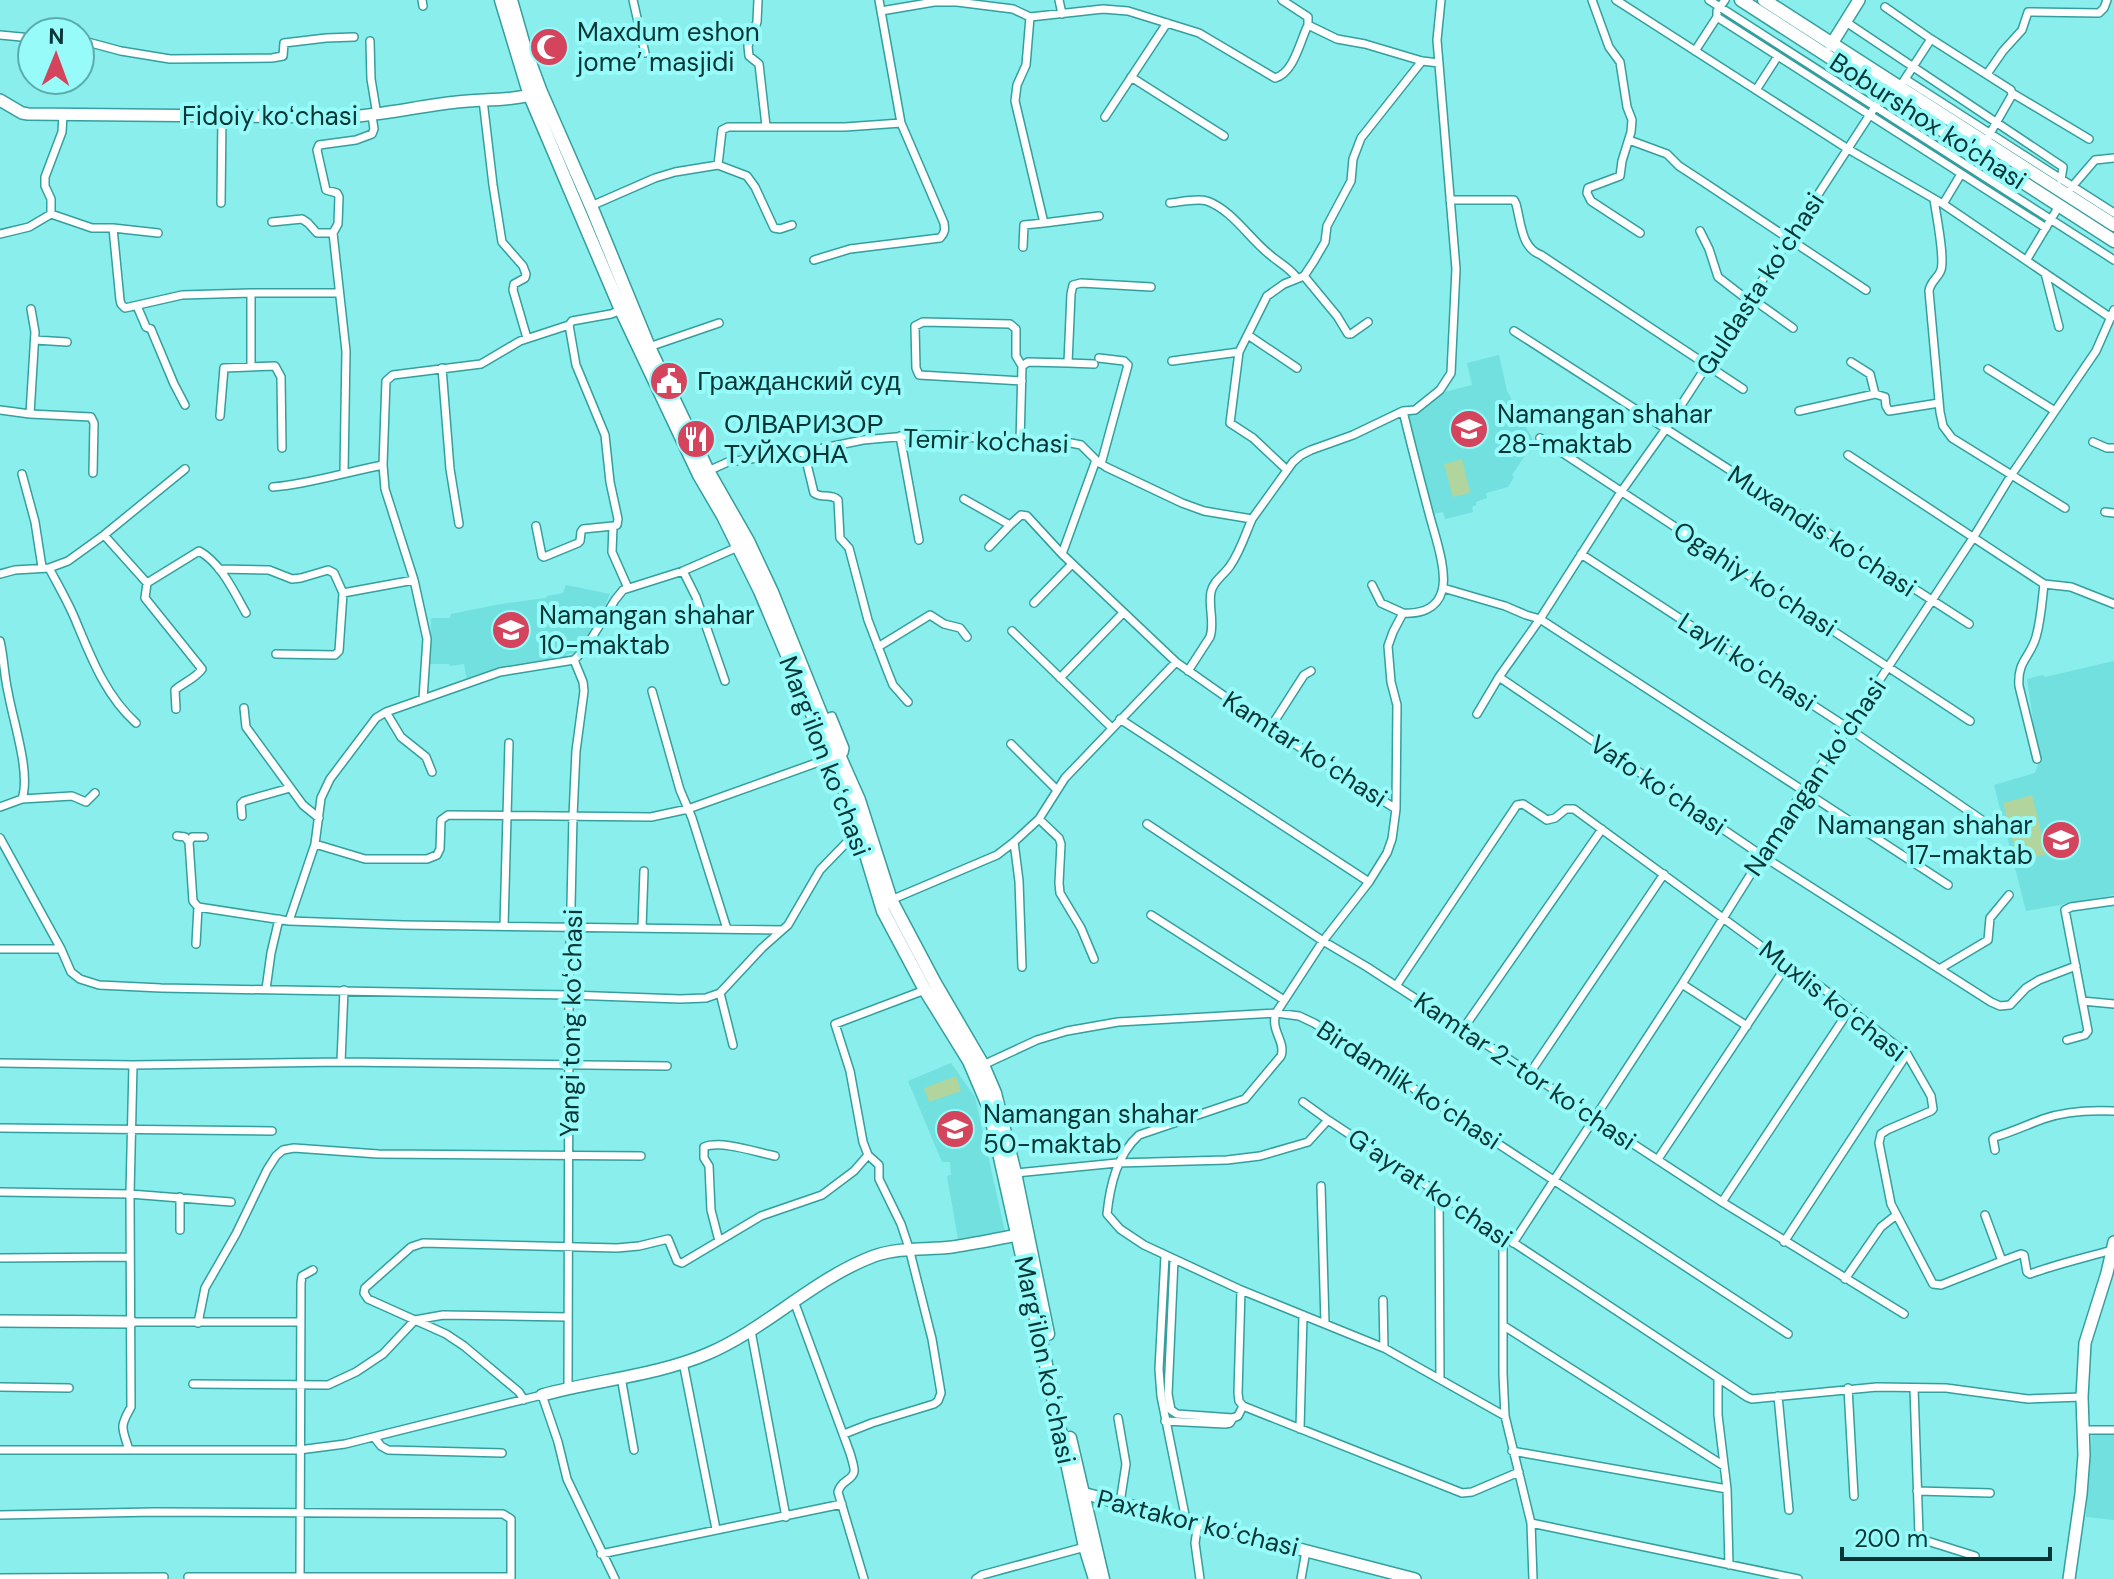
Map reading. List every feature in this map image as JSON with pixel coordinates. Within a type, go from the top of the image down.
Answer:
[{"type":"main road","name":"Margʻilon koʻchasi","points":[[501,0],[621,310],[703,473],[761,567],[823,719],[883,911],[925,990],[969,1061],[989,1108],[1078,1493],[1103,1579]]},
{"type":"main road","name":"Margʻilon koʻchasi","points":[[511,0],[536,94],[591,206],[703,473],[869,827],[891,900],[983,1065],[995,1093],[1015,1173],[1078,1493],[1085,1547],[1095,1579]]},
{"type":"main road","name":"Boburshox ko'chasi","points":[[1741,0],[2108,238]]},
{"type":"main road","points":[[1764,0],[1831,45],[1902,83],[2069,190],[2114,225]]},
{"type":"street","points":[[633,0],[645,53]]},
{"type":"street","points":[[758,0],[757,22],[748,53],[759,64],[766,126]]},
{"type":"street","points":[[814,260],[850,249],[940,238],[945,229],[901,123],[879,0]]},
{"type":"street","points":[[1059,0],[1062,14]]},
{"type":"street","points":[[881,11],[934,2],[1013,9],[1030,17],[1103,9],[1128,11],[1199,33],[1275,78],[1283,76],[1289,68],[1309,21],[1306,15],[1282,0]]},
{"type":"street","points":[[1188,671],[1210,637],[1214,584],[1229,567],[1252,519],[1287,470],[1301,455],[1403,411],[1415,410],[1440,390],[1451,373],[1457,289],[1439,63],[1437,26],[1441,0]]},
{"type":"street","points":[[1592,0],[1609,47],[1620,62],[1632,120],[1620,176],[1588,188],[1587,193],[1591,201],[1640,233]]},
{"type":"street","points":[[1616,0],[1848,149],[1943,204],[2112,314]]},
{"type":"street","points":[[1629,9],[1635,0]]},
{"type":"street","points":[[1709,0],[1723,4],[1875,107],[2114,260]]},
{"type":"street","points":[[1831,45],[1859,0]]},
{"type":"street","points":[[1987,74],[2022,30],[2028,12],[2099,13],[2107,0]]},
{"type":"street","points":[[1695,51],[1723,4]]},
{"type":"street","points":[[1885,7],[2012,93],[2089,139]]},
{"type":"street","points":[[1030,17],[1026,65],[1017,85],[1015,101],[1044,223]]},
{"type":"street","points":[[1717,17],[2046,228]]},
{"type":"street","points":[[1846,22],[2063,167],[2061,180]]},
{"type":"street","points":[[1105,117],[1167,23]]},
{"type":"street","points":[[1308,25],[1337,39],[1439,63]]},
{"type":"street","points":[[96,44],[170,59],[280,57],[284,54],[284,43],[354,37]]},
{"type":"street","points":[[1902,83],[1931,39]]},
{"type":"street","points":[[344,472],[347,377],[333,233],[338,224],[339,197],[337,193],[326,190],[317,150],[318,147],[372,134],[370,41]]},
{"type":"street","points":[[1756,90],[1778,56]]},
{"type":"street","points":[[1287,470],[1253,438],[1230,423],[1239,352],[1267,296],[1300,277],[1325,242],[1327,226],[1351,181],[1353,159],[1361,138],[1422,61]]},
{"type":"street","points":[[1131,77],[1224,136]]},
{"type":"street","name":"Guldasta koʻchasi","points":[[1477,714],[1884,93]]},
{"type":"street","points":[[1988,138],[2012,93]]},
{"type":"street","name":"Fidoiy koʻchasi","points":[[0,100],[22,113],[63,115],[374,116],[435,105],[536,94]]},
{"type":"street","points":[[483,100],[502,242],[526,274],[525,278],[514,284],[513,290],[527,338]]},
{"type":"street","points":[[51,214],[51,199],[45,177],[62,132],[63,115]]},
{"type":"street","points":[[221,203],[222,116]]},
{"type":"street","points":[[718,165],[723,129],[728,127],[845,127],[901,123]]},
{"type":"street","points":[[1629,140],[1667,154],[1679,166],[1866,290]]},
{"type":"street","points":[[2024,142],[2016,156],[2061,180],[2069,190],[2114,213]]},
{"type":"street","points":[[2069,190],[2095,160],[2114,158]]},
{"type":"street","points":[[591,206],[655,178],[718,165],[747,176],[774,228],[792,225]]},
{"type":"street","points":[[1943,204],[1961,174]]},
{"type":"street","points":[[1934,199],[1942,264],[1929,291],[1943,426],[1952,438],[2065,508]]},
{"type":"street","points":[[1450,200],[1514,200],[1526,243],[1533,253],[1541,255],[1743,389]]},
{"type":"street","points":[[1170,203],[1209,202],[1230,216],[1270,255],[1300,277],[1337,316],[1346,332],[1350,334],[1368,322]]},
{"type":"street","points":[[2027,259],[2059,206]]},
{"type":"street","points":[[0,234],[29,227],[51,214],[92,228],[158,233]]},
{"type":"street","points":[[1023,247],[1024,225],[1099,216]]},
{"type":"street","points":[[272,222],[302,219],[317,233],[333,233]]},
{"type":"street","points":[[113,228],[121,304],[125,308],[182,295],[339,293]]},
{"type":"street","points":[[1700,231],[1718,277],[1793,328]]},
{"type":"street","points":[[2094,248],[2108,238]]},
{"type":"street","points":[[2045,273],[2059,327]]},
{"type":"street","points":[[1068,363],[1073,285],[1151,287]]},
{"type":"street","points":[[251,293],[251,366]]},
{"type":"street","points":[[137,306],[146,327],[151,329],[185,405]]},
{"type":"street","points":[[30,414],[35,340],[31,309]]},
{"type":"street","points":[[423,699],[427,639],[414,580],[385,489],[386,381],[393,375],[481,364],[509,345],[527,338],[569,325],[572,321],[621,310]]},
{"type":"street","name":"Namangan koʻchasi","points":[[1513,1243],[1682,984],[1804,789],[1888,668],[2012,474],[2096,351],[2112,314]]},
{"type":"street","points":[[1020,443],[1022,381],[1022,366],[1016,356],[1016,329],[1010,324],[923,322],[915,326],[916,368],[919,375],[1022,381]]},
{"type":"street","points":[[649,347],[719,323]]},
{"type":"street","points":[[536,526],[544,557],[578,543],[583,529],[617,525],[618,519],[605,435],[576,365],[569,325]]},
{"type":"street","name":"Muxandis koʻchasi","points":[[1514,331],[1969,624]]},
{"type":"street","points":[[1248,335],[1297,368]]},
{"type":"street","points":[[35,340],[67,342]]},
{"type":"street","points":[[1172,361],[1239,352]]},
{"type":"street","points":[[1022,366],[1028,362],[1097,361],[1124,361],[1128,365],[1098,462],[1062,554]]},
{"type":"street","points":[[1851,362],[1870,374],[1875,394]]},
{"type":"street","points":[[220,416],[224,368],[275,366],[281,377],[282,448]]},
{"type":"street","points":[[442,368],[450,469],[459,524]]},
{"type":"street","points":[[1988,369],[2055,411]]},
{"type":"street","points":[[1799,411],[1875,394],[1885,397],[1889,411],[1939,403]]},
{"type":"street","points":[[0,410],[93,419],[93,473]]},
{"type":"street","points":[[1372,585],[1381,603],[1403,613],[1420,613],[1431,607],[1443,588],[1441,561],[1403,411]]},
{"type":"street","name":"Temir ko'chasi","points":[[703,473],[728,462],[900,436],[949,435],[1020,443],[1053,442],[1081,445],[1098,462],[1193,507],[1252,519]]},
{"type":"street","points":[[900,436],[919,540]]},
{"type":"street","name":"Ogahiy koʻchasi","points":[[1540,438],[1970,721]]},
{"type":"street","points":[[2093,442],[2114,448]]},
{"type":"street","points":[[804,452],[814,493],[838,500],[840,538],[849,548],[858,589],[893,685],[908,702]]},
{"type":"street","points":[[1848,455],[2044,584],[2071,587],[2114,604]]},
{"type":"street","points":[[273,487],[301,485],[344,472],[383,465]]},
{"type":"street","points":[[0,574],[45,568],[68,561],[185,469]]},
{"type":"street","points":[[22,474],[45,568],[74,617],[102,680],[117,704],[136,723]]},
{"type":"street","points":[[964,499],[1010,525],[989,547]]},
{"type":"street","name":"Kamtar koʻchasi","points":[[1010,525],[1021,515],[1027,516],[1072,564],[1176,662],[1270,728],[1396,809],[1387,853],[1369,882],[1323,941],[1276,1013]]},
{"type":"street","points":[[613,526],[612,552],[628,588]]},
{"type":"street","points":[[104,535],[147,583]]},
{"type":"street","points":[[289,921],[315,844],[321,798],[330,779],[376,718],[500,672],[574,660],[585,649],[623,590],[683,571],[738,547]]},
{"type":"street","points":[[176,709],[175,690],[202,669],[148,603],[145,594],[147,583],[199,551],[219,569],[246,613]]},
{"type":"street","name":"Layli koʻchasi","points":[[1581,554],[1848,728],[1992,827]]},
{"type":"street","points":[[1034,603],[1072,564]]},
{"type":"street","points":[[219,569],[269,570],[292,579],[328,570],[334,573],[343,593],[339,651],[335,655],[276,654]]},
{"type":"street","points":[[683,571],[696,597],[725,681]]},
{"type":"street","points":[[343,593],[414,580]]},
{"type":"street","points":[[2037,759],[2018,674],[2038,633],[2044,584]]},
{"type":"street","points":[[1443,588],[1540,619],[1948,885]]},
{"type":"street","points":[[1060,678],[1123,613]]},
{"type":"street","points":[[1396,809],[1397,705],[1391,682],[1388,646],[1403,613]]},
{"type":"street","points":[[878,647],[930,615],[944,624],[960,628],[967,637]]},
{"type":"street","points":[[1012,631],[1112,728]]},
{"type":"street","points":[[0,641],[23,762],[25,783],[22,799]]},
{"type":"street","name":"Yangi tong koʻchasi","points":[[568,1388],[569,995],[573,816],[576,751],[584,691],[574,660]]},
{"type":"street","points":[[891,900],[997,855],[1014,842],[1039,819],[1056,789],[1176,662]]},
{"type":"street","points":[[1270,728],[1304,675],[1311,671]]},
{"type":"street","name":"Vafo koʻchasi","points":[[1499,677],[1761,855],[1991,1002],[2006,1006],[2039,980],[2076,966]]},
{"type":"street","points":[[652,691],[680,790],[727,929]]},
{"type":"street","points":[[244,708],[246,727],[303,805],[319,818]]},
{"type":"street","points":[[386,712],[401,737],[426,757],[432,772]]},
{"type":"street","points":[[1120,719],[1369,882]]},
{"type":"street","points":[[504,926],[509,743]]},
{"type":"street","points":[[1011,744],[1056,789]]},
{"type":"street","points":[[315,844],[365,859],[433,858],[440,849],[441,820],[448,815],[651,817],[688,809],[835,758]]},
{"type":"street","points":[[242,816],[241,804],[244,801],[290,788]]},
{"type":"street","points":[[0,807],[22,799],[72,796],[86,802],[95,793]]},
{"type":"street","name":"Muxlis koʻchasi","points":[[1396,986],[1517,805],[1523,804],[1547,820],[1566,809],[1574,809],[1879,1030],[1907,1054],[1934,1104],[1931,1111],[1887,1130],[1880,1138],[1895,1216],[1930,1281],[1937,1286],[2002,1261]]},
{"type":"street","points":[[1039,819],[1059,838],[1060,893],[1081,928],[1094,959]]},
{"type":"street","name":"Kamtar 2-tor koʻchasi","points":[[1147,824],[1722,1202],[1904,1314]]},
{"type":"street","points":[[1463,1029],[1602,829]]},
{"type":"street","points":[[0,838],[71,972],[80,979],[112,987],[680,999],[706,998],[720,993],[792,920],[820,870],[850,839],[861,834]]},
{"type":"street","points":[[177,836],[185,837],[189,842],[193,901],[198,907],[289,921],[782,930]]},
{"type":"street","points":[[189,842],[192,837],[204,837]]},
{"type":"street","points":[[1014,842],[1019,881],[1022,967]]},
{"type":"street","points":[[642,928],[644,871]]},
{"type":"street","points":[[1530,1073],[1664,874]]},
{"type":"street","points":[[1941,968],[1988,940],[1990,918],[2009,895]]},
{"type":"street","points":[[2067,1040],[2085,1035],[2088,1031],[2065,910],[2114,901]]},
{"type":"street","points":[[196,944],[198,907]]},
{"type":"street","points":[[1151,915],[1284,1000]]},
{"type":"street","points":[[266,989],[279,919]]},
{"type":"street","points":[[0,949],[61,949]]},
{"type":"street","points":[[1658,1159],[1787,965]]},
{"type":"street","points":[[1682,984],[1747,1026]]},
{"type":"street","points":[[341,1062],[344,990]]},
{"type":"street","points":[[844,1434],[934,1404],[941,1393],[932,1339],[909,1248],[879,1179],[879,1165],[868,1155],[863,1142],[850,1071],[835,1024],[925,990]]},
{"type":"street","points":[[720,993],[733,1045]]},
{"type":"street","points":[[2082,1001],[2114,1004]]},
{"type":"street","points":[[1722,1202],[1850,1009]]},
{"type":"street","points":[[1276,1013],[1274,1029],[1283,1051],[1250,1095],[1239,1102],[1139,1135],[1131,1141],[1117,1163],[1107,1214],[1120,1229],[1165,1256],[1384,1348],[1505,1416]]},
{"type":"street","name":"Birdamlik koʻchasi","points":[[983,1065],[1037,1040],[1118,1022],[1276,1013],[1299,1016],[1788,1334]]},
{"type":"street","points":[[1784,1242],[1907,1054]]},
{"type":"street","points":[[0,1063],[341,1062],[667,1066]]},
{"type":"street","points":[[129,1450],[122,1425],[131,1407],[133,1065]]},
{"type":"street","points":[[1303,1102],[1328,1120]]},
{"type":"street","points":[[1995,1150],[1994,1137],[2046,1118],[2085,1111],[2114,1111]]},
{"type":"street","name":"Gʻayrat koʻchasi","points":[[1015,1173],[1117,1163],[1260,1156],[1308,1142],[1328,1120],[1752,1399],[1877,1387],[1946,1388],[2028,1399],[2082,1397]]},
{"type":"street","points":[[0,1128],[272,1131]]},
{"type":"street","points":[[719,1241],[711,1210],[709,1166],[704,1158],[704,1147],[756,1150],[775,1156]]},
{"type":"street","points":[[198,1323],[210,1278],[236,1234],[267,1170],[283,1150],[294,1148],[378,1154],[641,1156]]},
{"type":"street","points":[[524,1400],[519,1392],[464,1346],[446,1334],[368,1299],[365,1288],[417,1244],[630,1247],[668,1239],[679,1263],[772,1211],[822,1195],[854,1171],[868,1155]]},
{"type":"street","points":[[1321,1186],[1325,1323]]},
{"type":"street","points":[[0,1192],[130,1194],[231,1202]]},
{"type":"street","points":[[1439,1194],[1440,1378]]},
{"type":"street","points":[[180,1197],[180,1230]]},
{"type":"street","points":[[1985,1215],[2002,1261],[2024,1255],[2030,1274],[2113,1246]]},
{"type":"street","points":[[1845,1279],[1881,1227],[1895,1216]]},
{"type":"street","points":[[0,1450],[299,1450],[345,1444],[708,1354],[751,1331],[829,1279],[893,1250],[952,1247],[1018,1235]]},
{"type":"street","points":[[1503,1236],[1505,1416],[1531,1523],[1533,1579]]},
{"type":"street","points":[[2069,1579],[2081,1494],[2085,1343],[2113,1246]]},
{"type":"street","points":[[1165,1256],[1159,1369],[1165,1421],[1192,1521],[1200,1579]]},
{"type":"street","points":[[0,1258],[130,1257]]},
{"type":"street","points":[[1174,1260],[1171,1410],[1177,1414],[1233,1418],[1238,1416],[1243,1406]]},
{"type":"street","points":[[300,1578],[301,1278],[313,1270]]},
{"type":"street","points":[[1241,1290],[1238,1393],[1243,1406],[1462,1493],[1472,1492],[1519,1472]]},
{"type":"street","points":[[1383,1300],[1384,1348]]},
{"type":"street","points":[[794,1301],[844,1434],[854,1472],[838,1487],[863,1579]]},
{"type":"street","points":[[193,1384],[328,1385],[356,1372],[383,1354],[415,1320],[443,1315],[567,1317]]},
{"type":"street","points":[[1300,1429],[1303,1315]]},
{"type":"street","points":[[0,1321],[300,1322]]},
{"type":"street","points":[[1504,1326],[1724,1466]]},
{"type":"street","points":[[751,1331],[786,1517]]},
{"type":"street","points":[[683,1362],[716,1529]]},
{"type":"street","points":[[621,1377],[634,1450]]},
{"type":"street","points":[[1718,1379],[1718,1415],[1727,1489],[1729,1565]]},
{"type":"street","points":[[0,1387],[69,1388]]},
{"type":"street","points":[[1848,1388],[1854,1496]]},
{"type":"street","points":[[1914,1388],[1919,1534],[1921,1538],[1975,1556]]},
{"type":"street","points":[[542,1395],[567,1479],[615,1579]]},
{"type":"street","points":[[1778,1396],[1789,1510]]},
{"type":"street","points":[[1118,1418],[1126,1464],[1120,1503]]},
{"type":"street","points":[[1165,1421],[1225,1424],[1233,1418]]},
{"type":"street","points":[[2083,1430],[2114,1430]]},
{"type":"street","points":[[374,1437],[388,1450],[502,1453]]},
{"type":"street","points":[[1512,1451],[1727,1489]]},
{"type":"street","points":[[1917,1491],[1990,1493]]},
{"type":"street","name":"Paxtakor koʻchasi","points":[[1078,1493],[1415,1579]]},
{"type":"street","points":[[601,1554],[842,1504]]},
{"type":"street","points":[[0,1515],[154,1512],[503,1514],[511,1519],[511,1578],[188,1577]]},
{"type":"street","points":[[1531,1523],[1798,1579]]},
{"type":"street","points":[[976,1579],[1085,1547]]},
{"type":"street","points":[[1301,1579],[1306,1551]]},
{"type":"street","points":[[0,1578],[164,1577]]},
{"type":"shaded area","name":"Namangan shahar 28-maktab","points":[[1499,355],[1507,391],[1534,442],[1512,475],[1514,477],[1508,487],[1486,493],[1487,498],[1472,507],[1473,512],[1445,519],[1443,512],[1433,514],[1408,414],[1441,393],[1472,385],[1467,363]]},
{"type":"shaded area","name":"Namangan shahar 10-maktab","points":[[566,585],[610,594],[585,642],[580,643],[581,648],[567,654],[568,661],[467,681],[464,664],[430,664],[431,618],[450,618],[451,614],[546,598],[563,593]]},
{"type":"shaded area","name":"Namangan shahar 17-maktab","points":[[2114,661],[2114,895],[2026,911],[1994,785],[2035,773],[2039,762],[2027,679]]},
{"type":"shaded area","name":"Namangan shahar 50-maktab","points":[[951,1063],[975,1097],[1005,1232],[958,1239],[947,1176],[951,1175],[950,1162],[942,1162],[908,1081]]},
{"type":"shaded area","points":[[2092,1433],[2114,1434],[2114,1520],[2086,1517]]},
{"type":"green space","points":[[1462,459],[1470,493],[1453,497],[1444,464]]},
{"type":"green space","points":[[2032,795],[2047,854],[2018,862],[2003,803]]},
{"type":"green space","points":[[956,1076],[961,1091],[929,1102],[924,1088]]},
{"type":"place","name":"Maxdum eshon jome’ masjidi","points":[[549,47]]},
{"type":"place","name":"Гражданский суд","points":[[669,381]]},
{"type":"place","name":"Namangan shahar 28-maktab","points":[[1469,429]]},
{"type":"place","name":"ОЛВАРИЗОР ТУЙХОНА","points":[[696,439]]},
{"type":"place","name":"Namangan shahar 10-maktab","points":[[511,630]]},
{"type":"place","name":"Namangan shahar 17-maktab","points":[[2061,840]]},
{"type":"place","name":"Namangan shahar 50-maktab","points":[[955,1129]]}]
